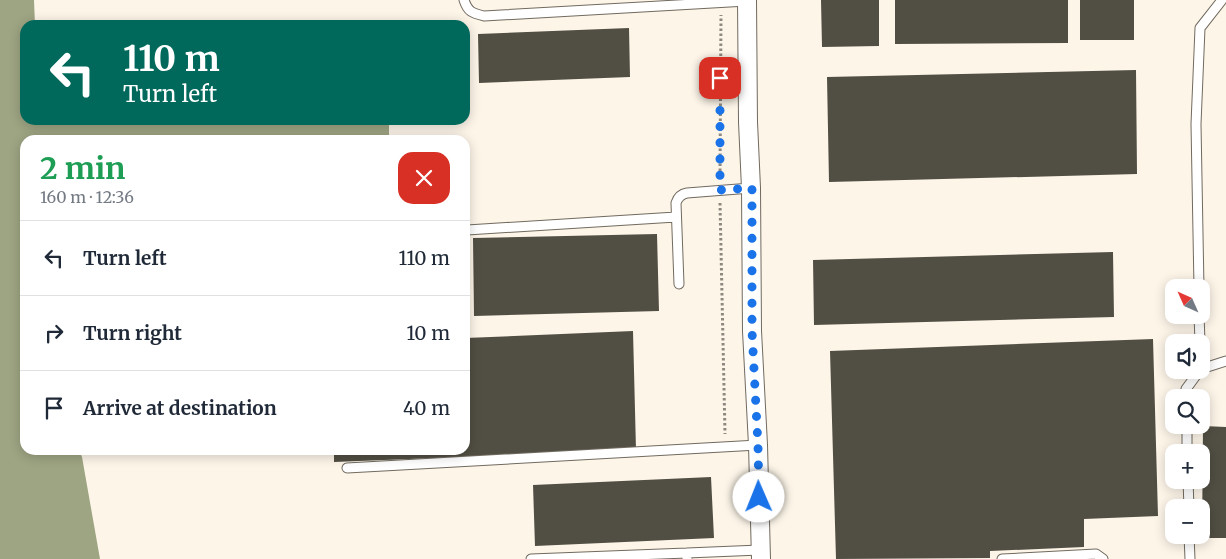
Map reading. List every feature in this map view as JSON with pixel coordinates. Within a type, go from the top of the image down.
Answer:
[{"type":"street","points":[[747,0],[748,122],[752,188],[752,331],[758,445],[760,554]]},
{"type":"lane","points":[[464,0],[467,8],[474,13],[484,16],[747,0]]},
{"type":"lane","points":[[1199,279],[1196,124],[1200,28],[1222,0]]},
{"type":"lane","points":[[679,284],[676,218],[678,198],[682,194],[752,188]]},
{"type":"lane","points":[[470,230],[676,218]]},
{"type":"lane","points":[[1210,367],[1226,361]]},
{"type":"lane","points":[[347,468],[758,445]]},
{"type":"lane","points":[[1189,544],[1190,559]]},
{"type":"lane","points":[[531,559],[760,554]]},
{"type":"lane","points":[[1002,559],[1096,554],[1103,559]]},
{"type":"path","points":[[721,2],[720,190],[726,447]]},
{"type":"shaded area","points":[[0,0],[34,0],[35,20],[20,20],[20,125],[389,125],[389,135],[20,135],[20,455],[81,455],[100,559],[0,559]]},
{"type":"building","points":[[821,0],[879,0],[879,46],[822,47]]},
{"type":"building","points":[[895,0],[1068,0],[1068,43],[895,44]]},
{"type":"building","points":[[1080,0],[1134,0],[1134,40],[1080,40]]},
{"type":"building","points":[[629,28],[630,77],[479,83],[478,34]]},
{"type":"building","points":[[1136,70],[1137,174],[829,182],[827,77]]},
{"type":"building","points":[[657,234],[659,311],[474,316],[473,238]]},
{"type":"building","points":[[1113,252],[1114,317],[814,325],[813,260]]},
{"type":"building","points":[[633,331],[636,450],[334,462],[334,455],[470,455],[470,338]]},
{"type":"building","points":[[1153,339],[1158,516],[1084,519],[1084,547],[990,551],[990,558],[836,559],[830,351]]},
{"type":"building","points":[[1210,426],[1226,427],[1226,538],[1210,538],[1210,499],[1202,499],[1202,489],[1210,489],[1210,444],[1203,444],[1203,434],[1210,434]]},
{"type":"building","points":[[711,477],[714,538],[535,546],[533,485]]},
{"type":"route","points":[[720,78],[720,190],[752,188],[752,331],[759,497]]}]
